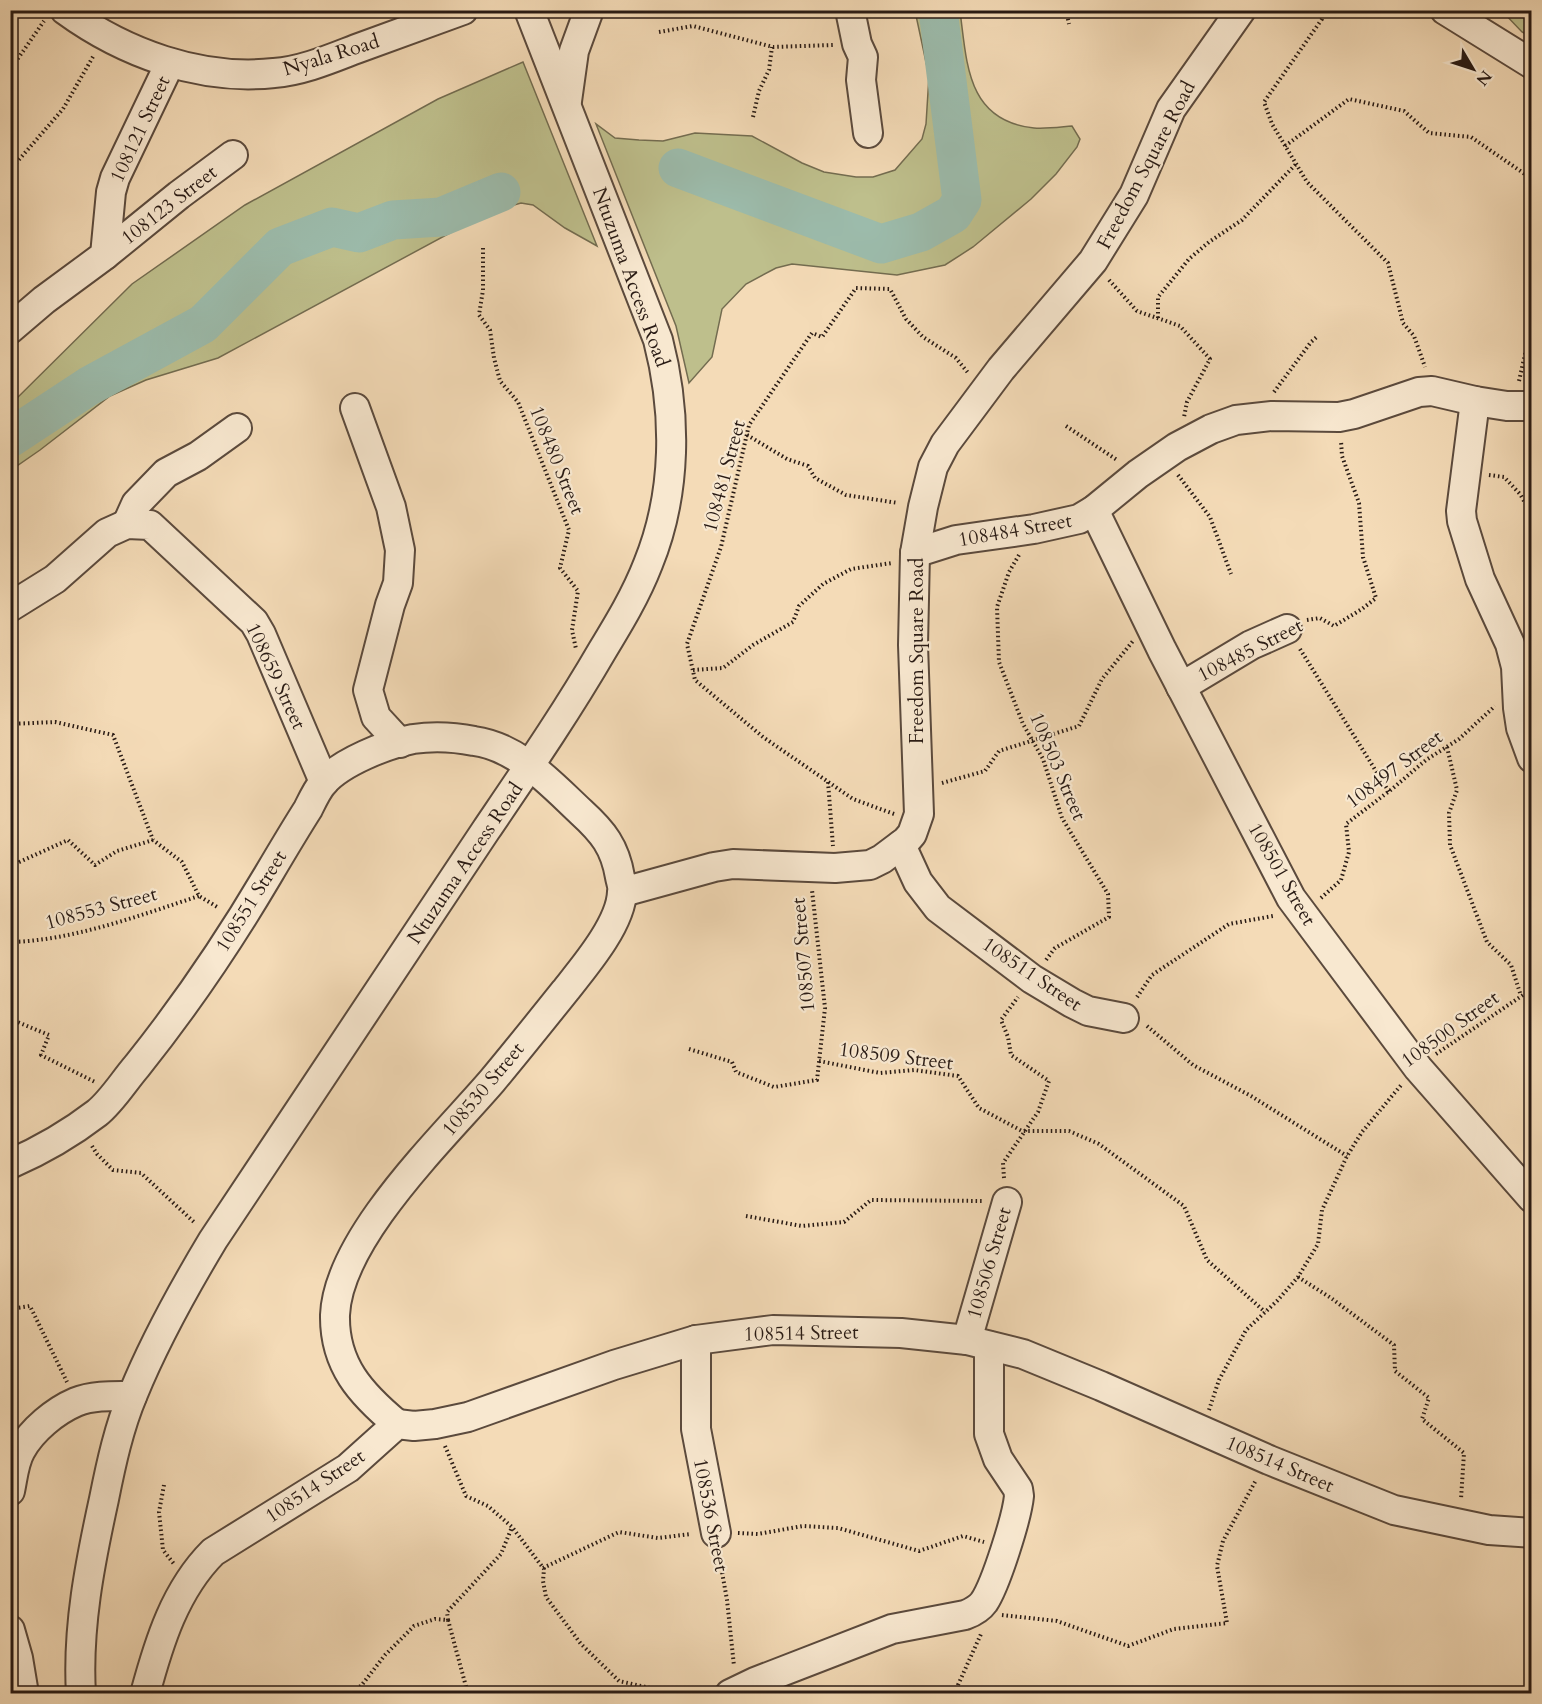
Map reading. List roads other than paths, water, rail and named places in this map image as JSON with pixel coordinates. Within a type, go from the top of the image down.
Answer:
[{"type":"street","name":"Nyala Road","points":[[55,14],[98,25],[170,63],[229,73],[276,73],[325,61],[464,10]]},
{"type":"street","name":"Ntuzuma Access Road","points":[[81,1694],[83,1613],[95,1540],[112,1461],[132,1396],[171,1312],[213,1240],[531,766],[582,685],[623,617],[649,564],[664,512],[672,450],[671,419],[666,373],[658,340],[530,10]]},
{"type":"street","points":[[566,104],[574,51],[589,10]]},
{"type":"street","points":[[850,10],[857,44],[863,57],[861,80],[868,133]]},
{"type":"street","name":"Freedom Square Road","points":[[909,834],[919,814],[913,645],[915,553],[929,480],[937,457],[1001,369],[1093,261],[1134,195],[1171,109],[1241,10]]},
{"type":"street","points":[[1445,10],[1532,64]]},
{"type":"street","name":"108121 Street","points":[[105,255],[110,198],[115,178],[170,63]]},
{"type":"street","name":"108123 Street","points":[[105,255],[233,155]]},
{"type":"street","points":[[10,329],[44,300],[105,255]]},
{"type":"street","name":"108484 Street","points":[[915,553],[956,540],[1034,529],[1079,519],[1177,447],[1224,424],[1255,417],[1340,417],[1432,390],[1475,401],[1523,406]]},
{"type":"street","points":[[1475,401],[1461,511],[1465,533],[1480,579],[1510,644],[1521,678],[1521,728],[1532,758]]},
{"type":"street","points":[[355,408],[391,507],[400,550],[398,583],[368,690],[376,717],[400,743]]},
{"type":"street","points":[[10,608],[55,579],[107,533],[127,524],[136,504],[166,473],[198,456],[237,428]]},
{"type":"street","name":"108501 Street","points":[[1094,510],[1181,687],[1300,911],[1418,1068],[1532,1198]]},
{"type":"street","name":"108659 Street","points":[[127,524],[150,525],[159,531],[254,622],[324,782]]},
{"type":"street","name":"108485 Street","points":[[1181,687],[1251,645],[1287,628]]},
{"type":"street","name":"108551 Street","points":[[10,1164],[80,1125],[100,1111],[115,1093],[157,1041],[242,919],[324,782],[349,764],[371,753],[409,740],[438,737],[489,743],[531,766]]},
{"type":"street","name":"108530 Street","points":[[397,1424],[360,1388],[341,1359],[335,1314],[349,1262],[367,1231],[389,1202],[493,1080],[584,967],[608,932],[622,892],[611,846],[596,826],[531,766]]},
{"type":"street","points":[[622,892],[733,864],[822,867],[870,865],[909,834]]},
{"type":"street","name":"108511 Street","points":[[909,834],[918,882],[938,908],[1032,979],[1088,1011],[1124,1018]]},
{"type":"street","name":"108506 Street","points":[[733,1692],[892,1629],[958,1617],[973,1612],[988,1594],[999,1569],[1019,1496],[1018,1489],[993,1448],[989,1434],[978,1343],[1007,1202]]},
{"type":"street","name":"108514 Street","points":[[145,1694],[155,1654],[172,1612],[197,1568],[213,1552],[348,1468],[397,1424],[414,1426],[435,1424],[468,1417],[614,1365],[696,1340],[773,1330],[901,1333],[978,1343],[1023,1354],[1269,1460],[1394,1510],[1489,1530],[1532,1533]]},
{"type":"street","name":"108536 Street","points":[[696,1340],[696,1430],[716,1533]]},
{"type":"street","points":[[10,1491],[20,1451],[28,1439],[58,1413],[77,1401],[109,1396],[132,1396]]},
{"type":"street","points":[[10,1630],[18,1658],[24,1694]]},
{"type":"waterway","points":[[678,168],[881,244],[921,232],[953,214],[962,200],[938,10]]},
{"type":"waterway","points":[[10,438],[89,386],[203,324],[280,247],[332,227],[359,233],[393,220],[441,217],[501,192]]}]
